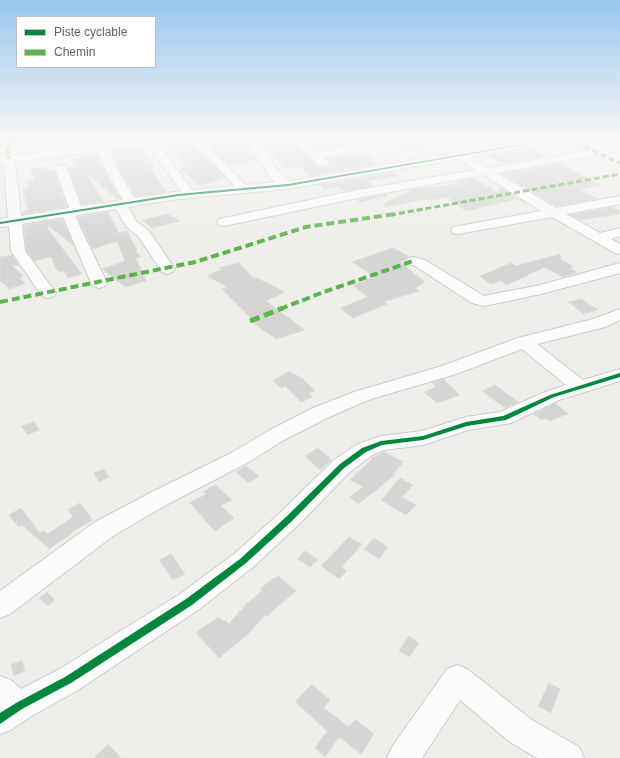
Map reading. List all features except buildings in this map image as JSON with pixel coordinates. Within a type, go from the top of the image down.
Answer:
[{"type":"street","points":[[9,174],[12,182],[7,222],[18,251],[48,293]]},
{"type":"street","points":[[63,174],[76,211]]},
{"type":"street","points":[[114,174],[126,204],[131,223],[144,234],[167,269]]},
{"type":"street","points":[[175,174],[189,194]]},
{"type":"street","points":[[230,174],[244,190]]},
{"type":"street","points":[[274,174],[288,185]]},
{"type":"street","points":[[7,222],[189,194],[288,185],[347,174]]},
{"type":"street","points":[[224,222],[357,194],[472,174]]},
{"type":"street","points":[[489,174],[620,250]]},
{"type":"street","points":[[338,176],[344,185],[357,194]]},
{"type":"street","points":[[458,230],[620,200]]},
{"type":"street","points":[[76,211],[68,214],[100,283]]},
{"type":"street","points":[[598,238],[620,232]]},
{"type":"street","points":[[412,261],[420,263],[463,292],[478,300],[484,301],[541,289],[620,268]]},
{"type":"street","points":[[0,606],[104,529],[158,499],[241,457],[275,436],[320,413],[361,396],[449,370],[524,342],[568,329],[599,323],[620,314]]},
{"type":"street","points":[[524,342],[580,386]]},
{"type":"street","points":[[6,705],[68,680],[189,602],[243,561],[289,519],[342,466],[364,450],[381,443],[423,438],[466,424],[504,418],[552,396],[580,386],[620,375]]},
{"type":"street","points":[[403,758],[457,679],[520,731],[568,758]]},
{"type":"marked path","points":[[0,302],[195,262],[306,227],[360,220],[618,174]]},
{"type":"marked path","points":[[250,321],[321,293],[413,261]]},
{"type":"cycle path","points":[[0,223],[178,195],[288,185],[350,174]]},
{"type":"cycle path","points":[[0,719],[19,706],[68,680],[189,602],[243,561],[289,519],[342,466],[364,450],[381,443],[423,438],[466,424],[504,418],[552,396],[620,375]]}]
